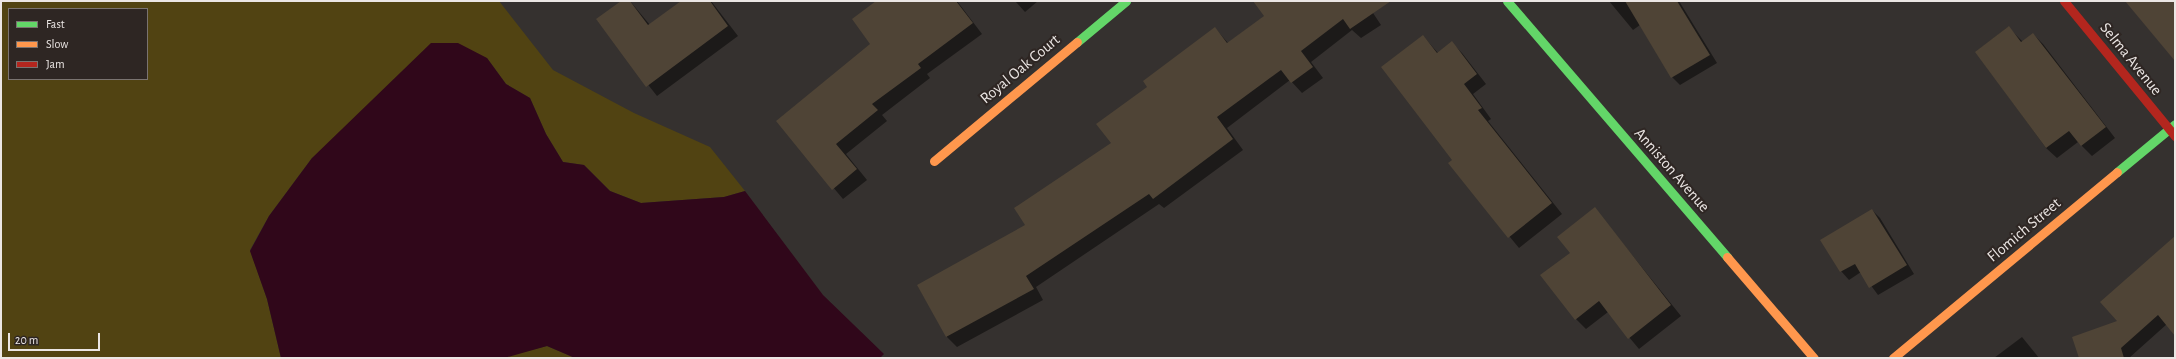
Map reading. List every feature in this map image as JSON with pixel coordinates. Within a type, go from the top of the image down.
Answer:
[{"type":"street","name":"Royal Oak Court","points":[[934,161],[1126,1]]},
{"type":"street","name":"Anniston Avenue","points":[[1507,1],[1814,358]]},
{"type":"street","name":"Selma Avenue","points":[[2064,1],[2173,130]]},
{"type":"street","name":"Flomich Street","points":[[1893,358],[2173,130]]},
{"type":"shaded area","points":[[1,1],[499,1],[553,70],[634,113],[710,147],[745,191],[724,197],[641,203],[610,191],[584,165],[563,162],[546,134],[530,98],[506,84],[487,58],[312,158],[269,216],[250,250],[267,299],[281,358],[1,358]]},
{"type":"shaded area","points":[[431,43],[458,43],[487,58],[506,84],[530,98],[546,134],[563,162],[584,165],[610,191],[641,203],[724,197],[745,191],[823,295],[884,354],[880,358],[575,358],[547,346],[504,358],[281,358],[267,299],[250,251],[269,216],[312,158]]},
{"type":"shaded area","points":[[547,346],[575,358],[504,358],[506,356]]},
{"type":"building","points":[[621,1],[630,1],[648,25],[681,1],[710,1],[728,26],[646,87],[596,19]]},
{"type":"building","points":[[876,1],[956,1],[973,23],[918,64],[921,68],[872,104],[878,110],[836,144],[857,169],[832,190],[776,121],[870,44],[852,19]]},
{"type":"building","points":[[1253,1],[1391,1],[1350,29],[1343,19],[1301,51],[1313,67],[1291,83],[1281,70],[1217,117],[1233,139],[1153,199],[1149,194],[1026,276],[1034,289],[946,337],[917,285],[1025,225],[1014,208],[1111,143],[1096,124],[1147,87],[1143,81],[1215,27],[1227,43],[1264,16]]},
{"type":"building","points":[[1625,1],[1677,1],[1710,55],[1671,78]]},
{"type":"building","points":[[2125,1],[2175,1],[2175,61]]},
{"type":"building","points":[[2009,26],[2021,42],[2033,33],[2106,127],[2081,146],[2069,131],[2046,148],[1975,52]]},
{"type":"building","points":[[1423,35],[1437,53],[1452,41],[1477,74],[1464,84],[1482,108],[1478,110],[1552,203],[1508,238],[1448,163],[1452,160],[1381,67]]},
{"type":"building","points":[[1595,207],[1671,305],[1628,339],[1599,301],[1575,320],[1540,275],[1570,253],[1557,237]]},
{"type":"building","points":[[1872,209],[1907,265],[1869,288],[1855,264],[1840,272],[1820,240]]},
{"type":"building","points":[[2175,236],[2175,336],[2158,315],[2121,348],[2124,358],[2079,358],[2072,337],[2117,321],[2100,302]]},
{"type":"traffic: fast","points":[[1077,42],[1126,1]]},
{"type":"traffic: fast","points":[[1507,1],[1727,257]]},
{"type":"traffic: fast","points":[[2117,172],[2175,124]]},
{"type":"traffic: slow","points":[[934,161],[1077,42]]},
{"type":"traffic: slow","points":[[1893,358],[2117,172]]},
{"type":"traffic: slow","points":[[1727,257],[1814,358]]},
{"type":"traffic: jam","points":[[2064,1],[2175,136]]}]
